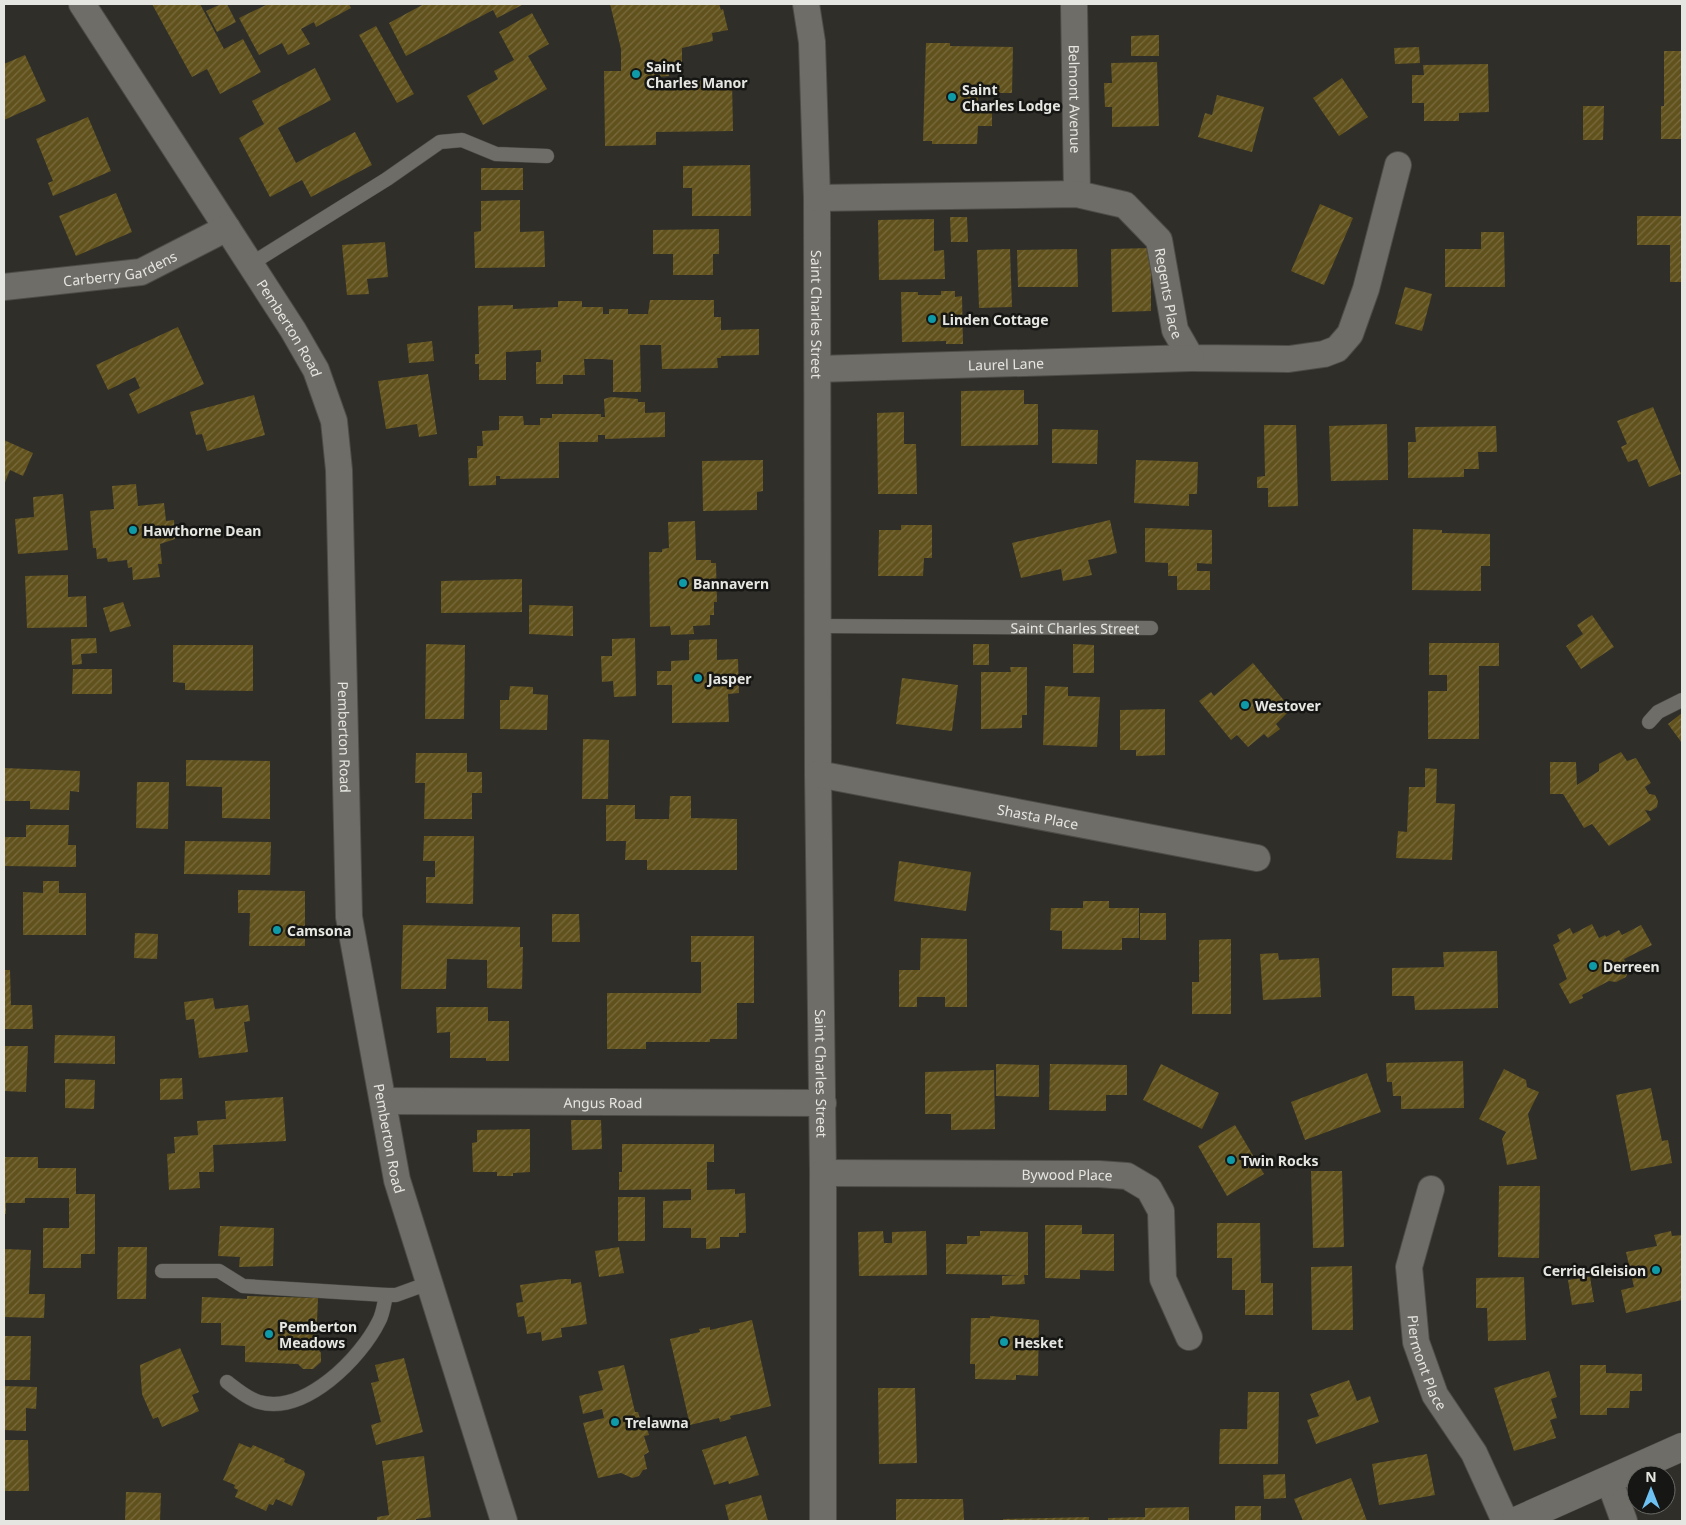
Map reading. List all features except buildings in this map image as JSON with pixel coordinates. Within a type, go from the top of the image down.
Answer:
[{"type":"street","name":"Pemberton Road","points":[[82,4],[227,228],[316,370],[334,420],[339,470],[349,916],[397,1180],[504,1521]]},
{"type":"street","name":"Saint Charles Street","points":[[806,4],[812,42],[817,198],[818,774],[824,1173],[823,1521]]},
{"type":"street","name":"Belmont Avenue","points":[[1074,4],[1077,194]]},
{"type":"street","points":[[1191,358],[1289,359],[1324,354],[1337,348],[1350,334],[1366,289],[1398,166]]},
{"type":"street","name":"Regents Place","points":[[817,198],[1077,194],[1125,205],[1159,240],[1175,330],[1191,358]]},
{"type":"street","name":"Carberry Gardens","points":[[4,287],[141,272],[227,228]]},
{"type":"street","name":"Laurel Lane","points":[[818,369],[1191,358]]},
{"type":"street","name":"Shasta Place","points":[[818,774],[1257,858]]},
{"type":"street","name":"Angus Road","points":[[383,1101],[823,1103]]},
{"type":"street","name":"Bywood Place","points":[[824,1173],[1099,1174],[1127,1176],[1149,1189],[1161,1211],[1163,1279],[1190,1337]]},
{"type":"street","name":"Piermont Place","points":[[1431,1189],[1409,1267],[1416,1342],[1435,1394],[1474,1453],[1506,1521]]},
{"type":"street","points":[[1516,1521],[1682,1447]]},
{"type":"street","points":[[1609,1480],[1624,1521]]},
{"type":"lane","points":[[249,265],[387,179],[440,142],[462,140],[496,154],[547,156]]},
{"type":"lane","name":"Saint Charles Street","points":[[819,626],[1151,628]]},
{"type":"lane","points":[[1649,722],[1658,712],[1682,700]]},
{"type":"lane","points":[[162,1271],[219,1271],[243,1286],[386,1295],[396,1295],[429,1283]]},
{"type":"lane","points":[[227,1382],[259,1402],[278,1404],[298,1399],[336,1377],[361,1350],[379,1320],[386,1295]]},
{"type":"place","name":"Saint Charles Manor","points":[[636,74]]},
{"type":"place","name":"Saint Charles Lodge","points":[[952,97]]},
{"type":"place","name":"Linden Cottage","points":[[932,319]]},
{"type":"place","name":"Hawthorne Dean","points":[[133,530]]},
{"type":"place","name":"Bannavern","points":[[683,583]]},
{"type":"place","name":"Jasper","points":[[698,678]]},
{"type":"place","name":"Westover","points":[[1245,705]]},
{"type":"place","name":"Camsona","points":[[277,930]]},
{"type":"place","name":"Derreen","points":[[1593,966]]},
{"type":"place","name":"Twin Rocks","points":[[1231,1160]]},
{"type":"place","name":"Cerriq-Gleision","points":[[1656,1270]]},
{"type":"place","name":"Pemberton Meadows","points":[[269,1334]]},
{"type":"place","name":"Hesket","points":[[1004,1342]]},
{"type":"place","name":"Trelawna","points":[[615,1422]]}]
